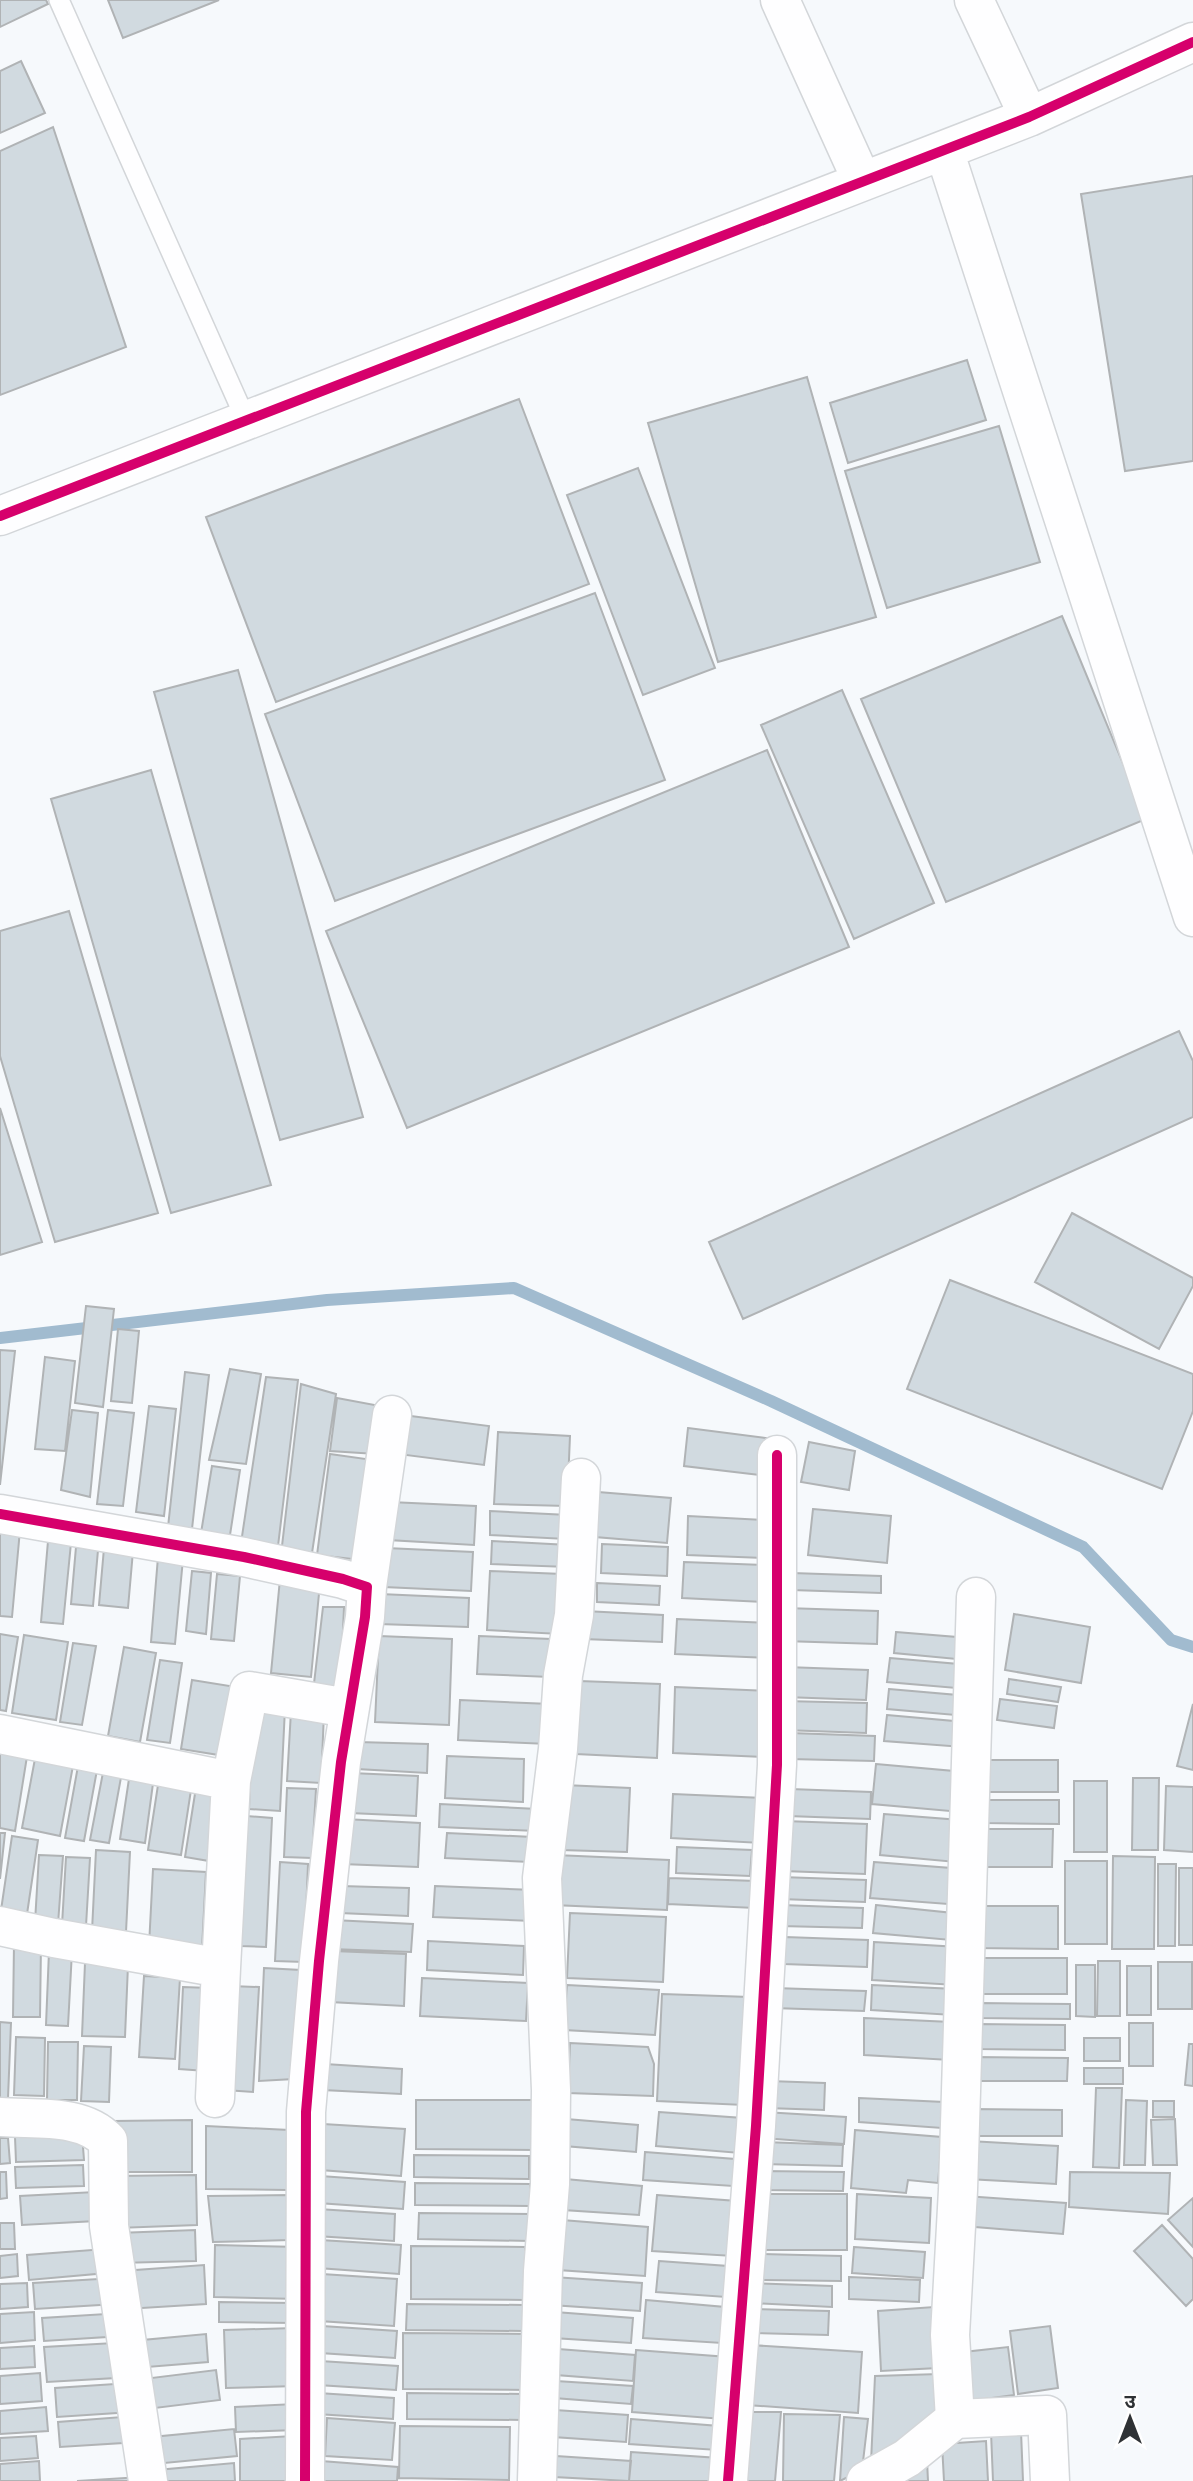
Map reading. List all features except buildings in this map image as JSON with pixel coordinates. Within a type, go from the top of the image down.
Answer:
[{"type":"street","points":[[780,0],[862,181]]},
{"type":"street","points":[[974,0],[1029,117]]},
{"type":"street","points":[[0,516],[1029,117],[1193,42]]},
{"type":"street","points":[[944,150],[1193,917]]},
{"type":"street","points":[[305,2481],[306,2112],[319,1961],[348,1708],[365,1617],[391,1415]]},
{"type":"street","points":[[728,2481],[756,2126],[777,1765],[777,1455]]},
{"type":"street","points":[[537,2481],[544,2270],[550,2184],[551,2090],[541,1878],[558,1749],[563,1675],[574,1615],[581,1478]]},
{"type":"street","points":[[0,1514],[244,1557],[367,1587]]},
{"type":"street","points":[[956,2419],[950,2336],[958,2190],[976,1597]]},
{"type":"street","points":[[215,2098],[231,1781],[249,1692],[348,1708]]},
{"type":"street","points":[[0,1734],[231,1781]]},
{"type":"street","points":[[0,1926],[221,1968]]},
{"type":"street","points":[[0,2117],[78,2122],[100,2132],[108,2141],[109,2226],[148,2481]]},
{"type":"street","points":[[866,2481],[907,2458],[956,2419],[1047,2415],[1050,2481]]},
{"type":"lane","points":[[59,0],[246,421]]},
{"type":"waterway","points":[[0,1338],[327,1300],[514,1288],[771,1401],[1083,1547],[1171,1640],[1193,1647]]},
{"type":"cycle path","points":[[0,516],[1029,117],[1193,42]]},
{"type":"cycle path","points":[[728,2481],[756,2126],[777,1765],[777,1455]]},
{"type":"cycle path","points":[[0,1514],[244,1557],[367,1587],[365,1617],[341,1762],[306,2112],[305,2481]]}]
